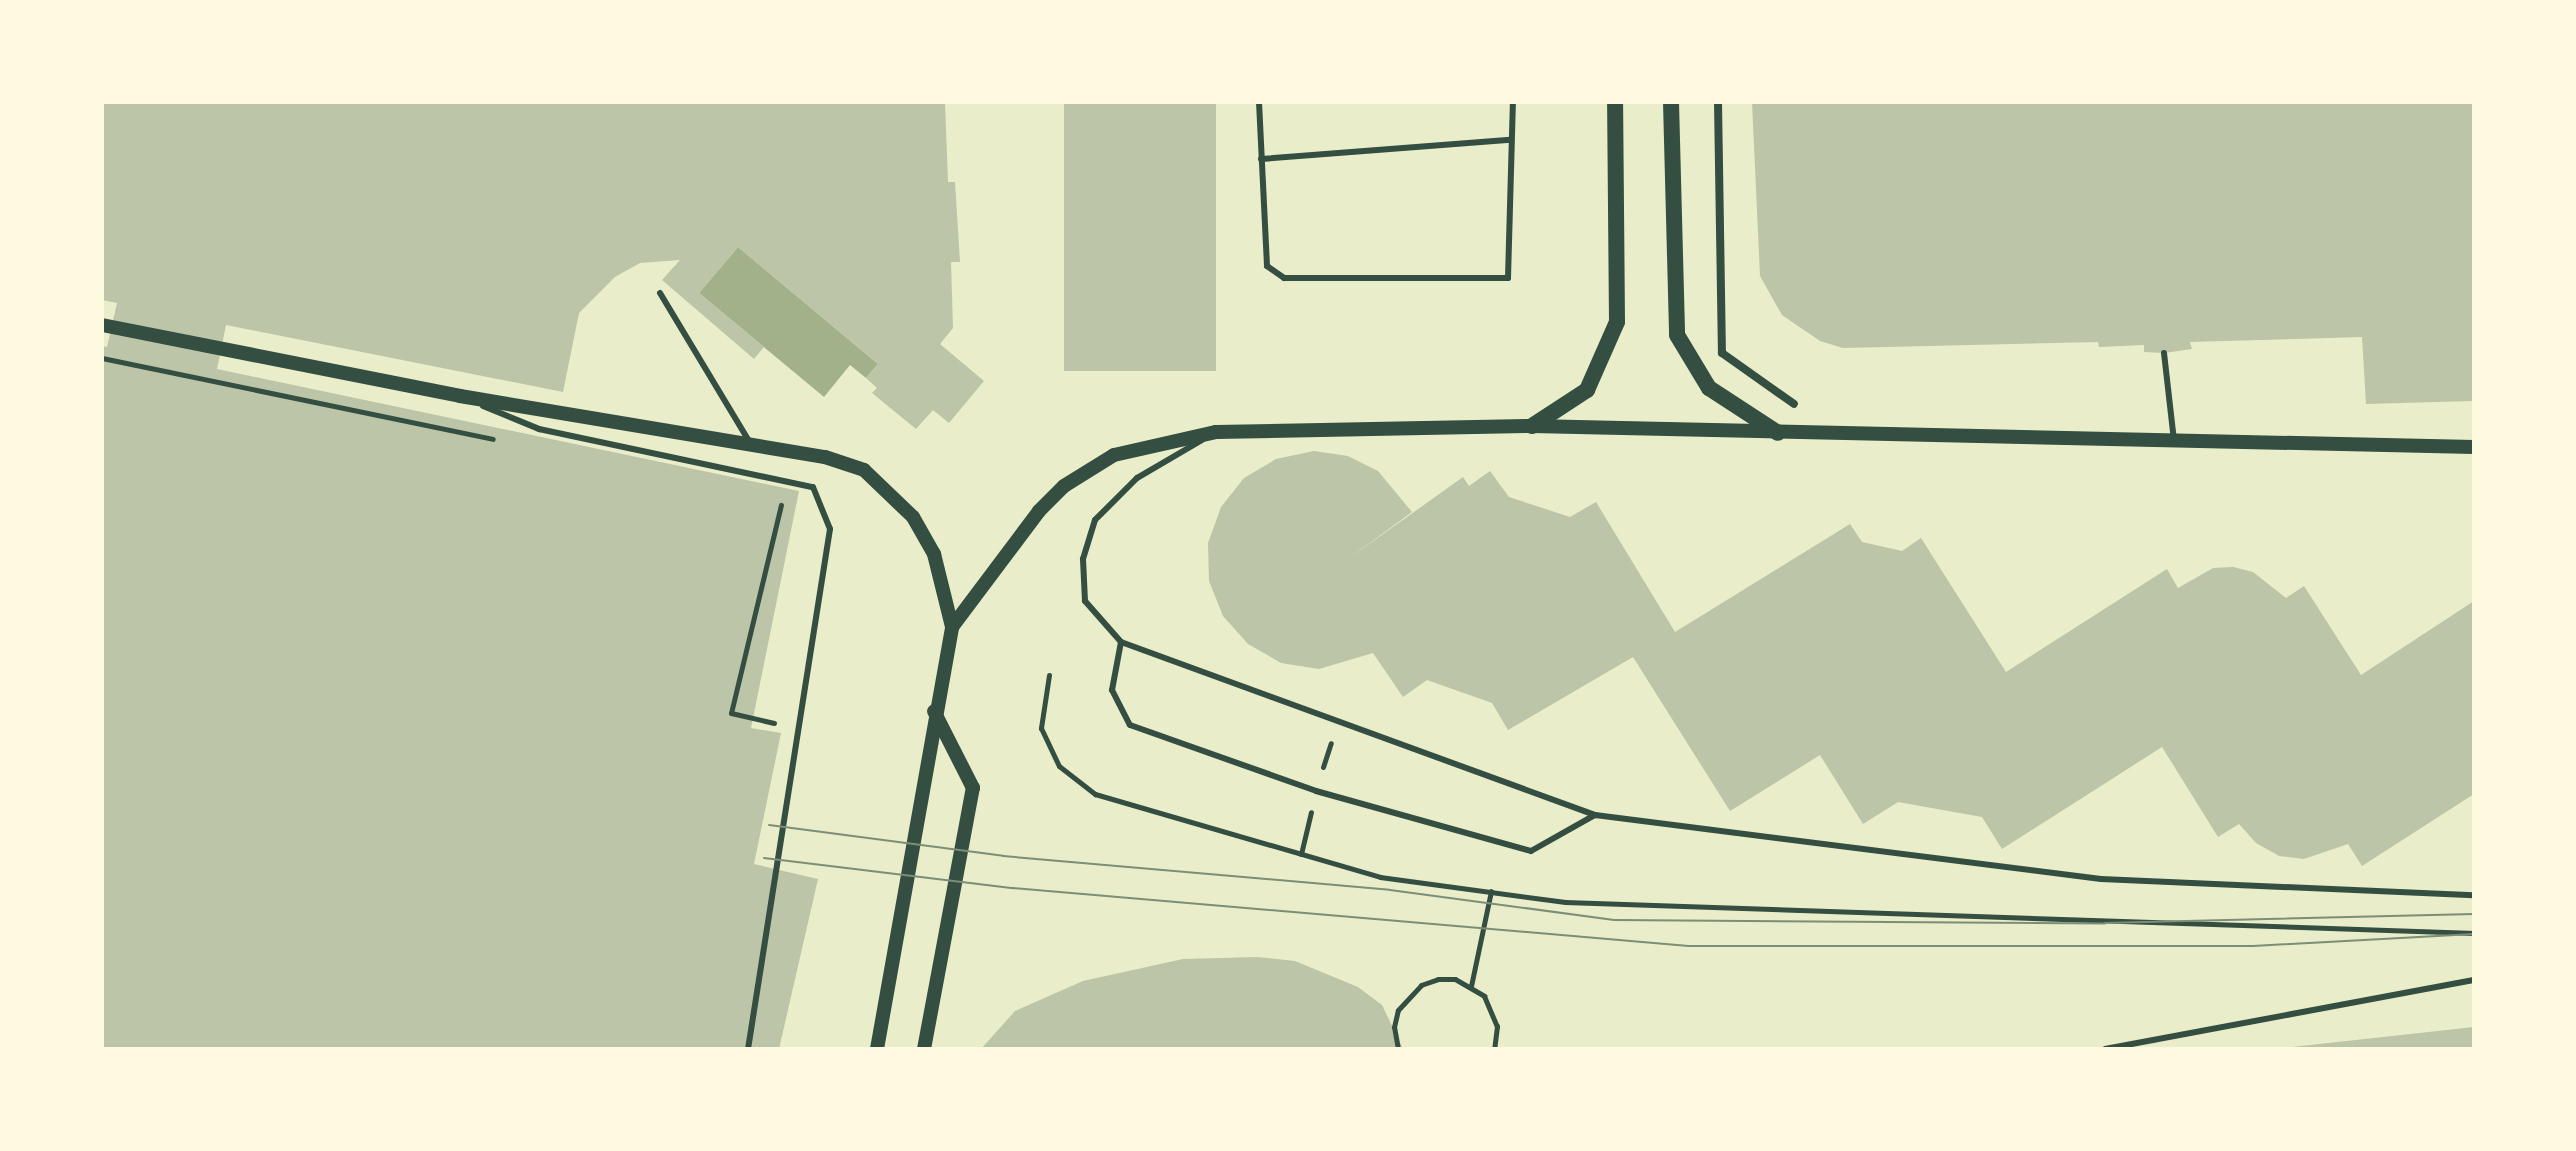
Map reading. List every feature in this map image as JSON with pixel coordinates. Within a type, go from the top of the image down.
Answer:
[{"type":"main road","points":[[1532,426],[1587,390],[1617,322],[1615,102]]},
{"type":"main road","points":[[1671,102],[1677,335],[1709,388],[1778,433]]},
{"type":"street","points":[[1718,102],[1722,353],[1794,404]]},
{"type":"street","points":[[102,325],[460,396],[751,444],[851,466],[889,489],[934,554],[952,627]]},
{"type":"street","points":[[877,1049],[934,711],[952,627],[1007,551],[1064,486],[1114,455],[1216,432],[1532,426],[2474,447]]},
{"type":"street","points":[[924,1049],[973,788],[934,711]]},
{"type":"lane","points":[[1259,102],[1267,266],[1284,278],[1508,278],[1513,102]]},
{"type":"lane","points":[[1261,159],[1510,140]]},
{"type":"lane","points":[[660,293],[751,444]]},
{"type":"lane","points":[[2164,353],[2174,441]]},
{"type":"lane","points":[[460,396],[539,429],[813,487],[830,529],[748,1049]]},
{"type":"lane","points":[[1216,432],[1137,478],[1095,520],[1083,559],[1085,601],[1121,642],[1595,815],[2101,879],[2474,895]]},
{"type":"lane","points":[[1121,642],[1112,690],[1130,725],[1316,791],[1531,851],[1595,815]]},
{"type":"lane","points":[[2105,1049],[2474,980]]},
{"type":"lane","points":[[2163,1039],[2165,1049]]},
{"type":"path","points":[[102,358],[504,442]]},
{"type":"path","points":[[767,496],[782,499],[731,713],[784,725]]},
{"type":"path","points":[[1049,675],[1041,728],[1059,766],[1095,794],[1380,877],[1581,903],[2474,933]]},
{"type":"path","points":[[1471,986],[1491,891]]},
{"type":"path","points":[[1398,1049],[1394,1027],[1408,995],[1438,979],[1471,986],[1493,1010],[1494,1049]]},
{"type":"shaded area","points":[[738,247],[878,364],[866,378],[850,365],[824,397],[699,293]]},
{"type":"building","points":[[102,102],[945,102],[948,182],[955,182],[960,262],[951,262],[953,328],[940,344],[984,381],[949,423],[933,410],[916,429],[872,393],[877,388],[866,378],[878,364],[738,247],[699,293],[764,347],[754,359],[662,280],[680,260],[640,263],[615,277],[579,313],[563,392],[226,325],[217,369],[799,491],[751,728],[781,733],[754,864],[818,879],[779,1049],[102,1049],[102,346],[107,347],[117,303],[102,300]]},
{"type":"building","points":[[1064,102],[1216,102],[1216,371],[1064,371]]},
{"type":"building","points":[[1752,102],[2474,102],[2474,401],[2366,404],[2362,337],[2190,342],[2192,349],[2164,353],[2144,352],[2144,345],[2099,347],[2098,342],[1843,348],[1820,341],[1782,315],[1760,276]]},
{"type":"building","points":[[1314,451],[1348,456],[1378,471],[1412,512],[1348,559],[1463,477],[1469,486],[1490,471],[1509,497],[1570,517],[1596,502],[1675,632],[1850,524],[1862,542],[1902,551],[1921,538],[2006,672],[2167,569],[2178,588],[2213,568],[2233,567],[2253,572],[2286,598],[2304,586],[2361,675],[2474,601],[2474,794],[2362,866],[2348,844],[2304,859],[2279,856],[2256,843],[2239,824],[2218,837],[2162,747],[2002,849],[1982,817],[1898,802],[1863,824],[1820,755],[1730,811],[1633,657],[1508,730],[1492,703],[1427,680],[1403,697],[1373,653],[1319,669],[1281,663],[1248,644],[1223,616],[1209,581],[1208,543],[1221,507],[1244,478],[1276,459]]},
{"type":"building","points":[[1257,957],[1295,961],[1358,987],[1382,1005],[1403,1049],[981,1049],[1015,1011],[1083,981],[1183,959]]},
{"type":"building","points":[[2474,1027],[2474,1049],[2292,1049],[2292,1047]]},
{"type":"tram line","points":[[769,825],[1003,856],[1390,890],[1614,920],[2105,923],[2474,914]]},
{"type":"tram line","points":[[764,858],[1013,888],[1689,946],[2253,946],[2474,934]]}]
